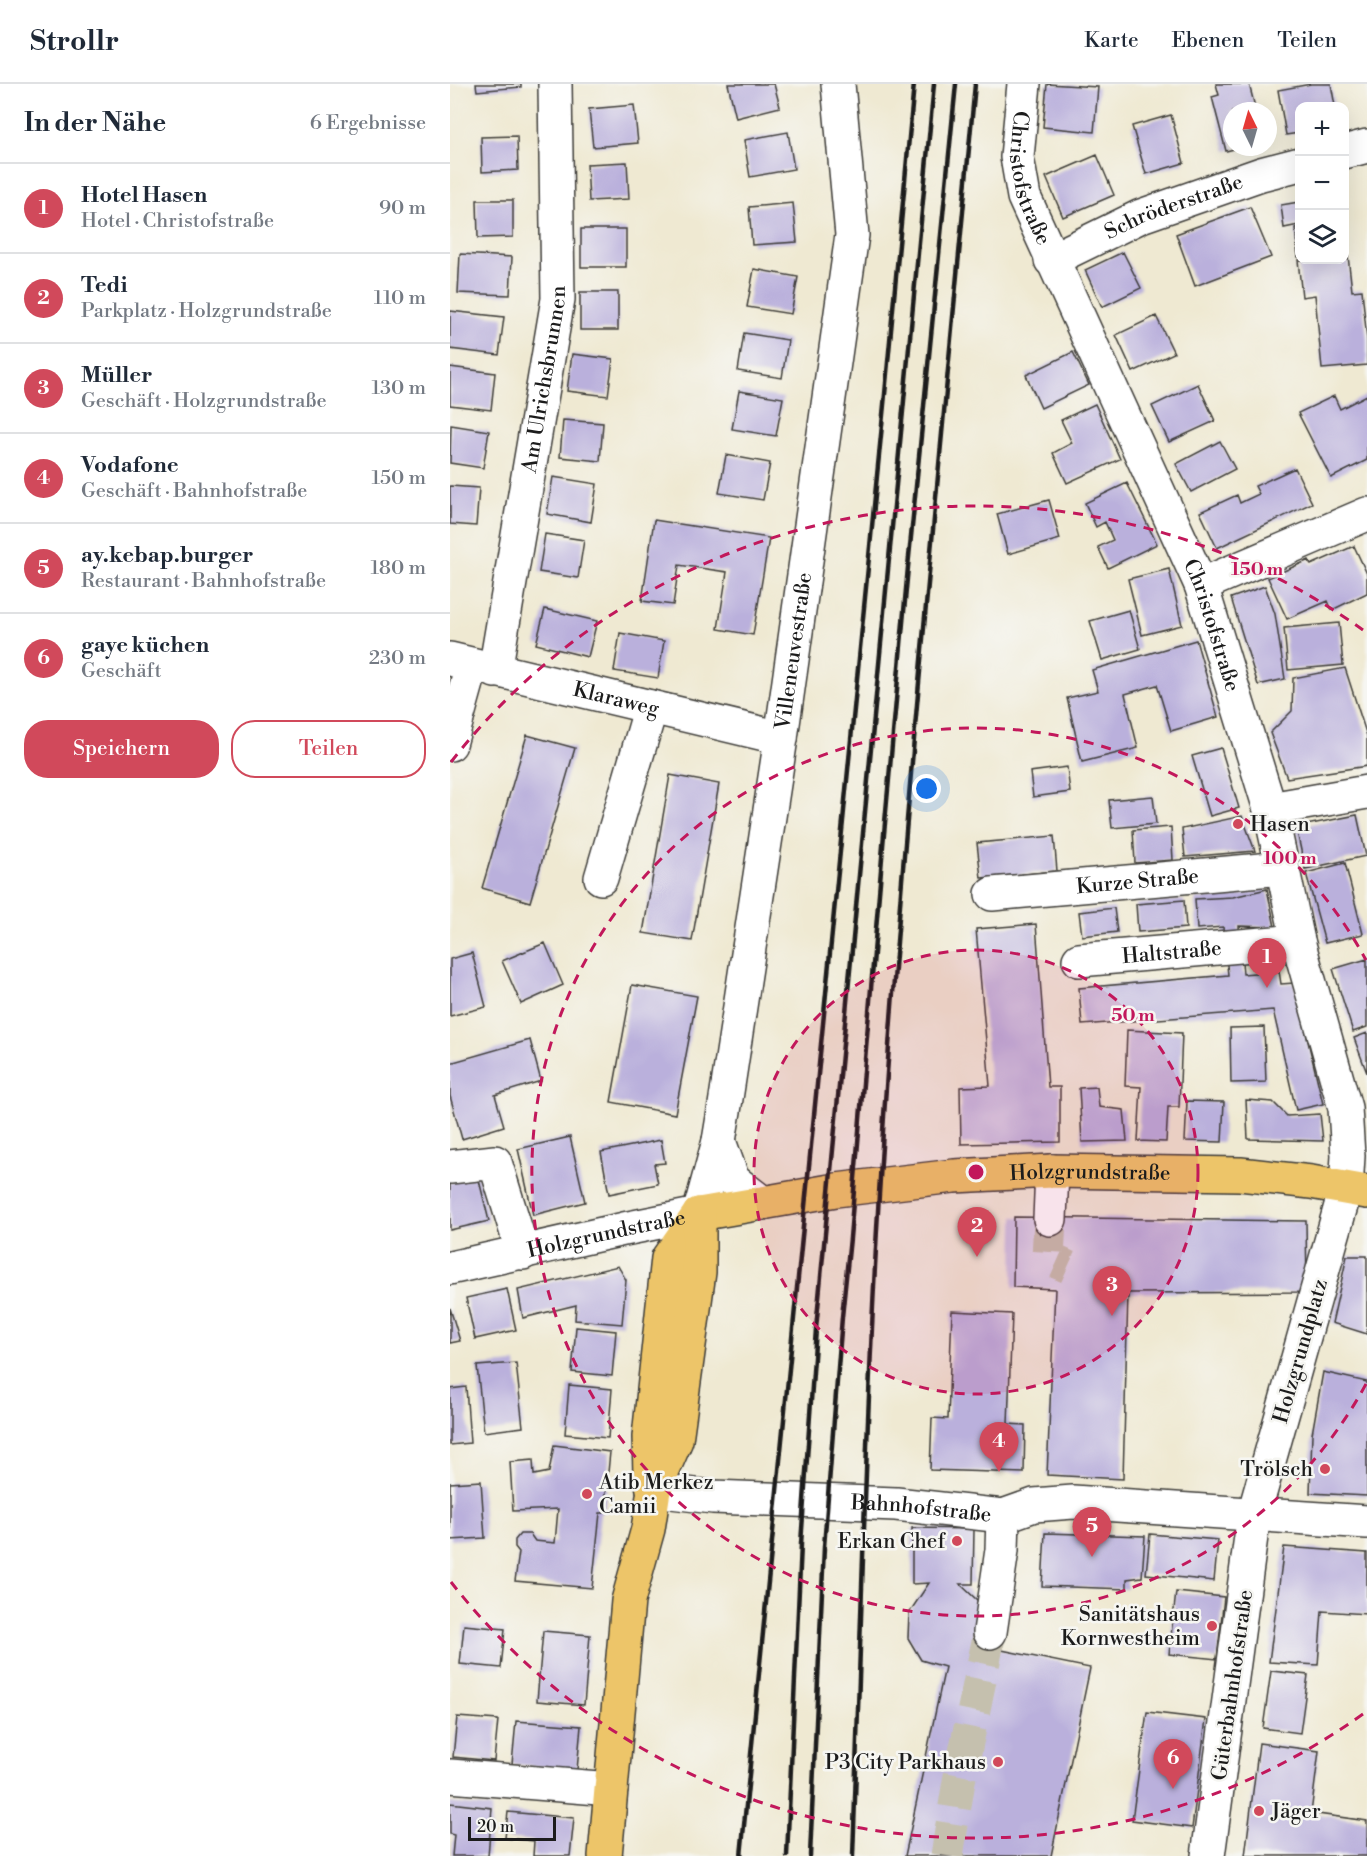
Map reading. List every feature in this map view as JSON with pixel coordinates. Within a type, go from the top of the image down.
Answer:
[{"type":"main road","name":"Holzgrundstraße","points":[[699,1214],[836,1190],[918,1180],[1053,1171],[1240,1174],[1356,1190]]},
{"type":"main road","points":[[605,1856],[628,1601],[648,1529],[654,1490],[650,1474],[649,1437],[668,1258],[699,1214]]},
{"type":"street","name":"Am Ulrichsbrunnen","points":[[450,744],[472,665],[558,299],[555,84]]},
{"type":"street","name":"Villeneuvestraße","points":[[699,1214],[719,1142],[782,738],[852,235],[838,84]]},
{"type":"street","name":"Christofstraße","points":[[1024,84],[1017,157],[1024,197],[1201,585],[1270,809],[1298,941],[1345,1108],[1348,1156],[1356,1190]]},
{"type":"street","points":[[1349,151],[1367,146]]},
{"type":"street","name":"Schröderstraße","points":[[1051,260],[1141,216],[1262,174],[1295,165]]},
{"type":"street","points":[[1201,585],[1367,514]]},
{"type":"street","name":"Klaraweg","points":[[472,665],[782,738]]},
{"type":"street","points":[[601,878],[651,707]]},
{"type":"street","points":[[1270,809],[1367,792]]},
{"type":"street","name":"Kurze Straße","points":[[992,894],[1283,868]]},
{"type":"street","name":"Haltstraße","points":[[1079,960],[1298,941]]},
{"type":"street","points":[[719,1142],[733,1180],[763,1203]]},
{"type":"street","points":[[450,1167],[495,1162],[523,1253]]},
{"type":"street","points":[[1050,1219],[1053,1171]]},
{"type":"street","name":"Holzgrundplatz","points":[[1254,1514],[1356,1190]]},
{"type":"street","name":"Holzgrundstraße","points":[[450,1268],[699,1214]]},
{"type":"street","name":"Bahnhofstraße","points":[[654,1490],[713,1497],[896,1504],[1003,1516],[1034,1505],[1073,1502],[1367,1522]]},
{"type":"street","name":"Güterbahnhofstraße","points":[[1208,1856],[1254,1514]]},
{"type":"street","points":[[990,1632],[1002,1550],[1003,1516]]},
{"type":"street","points":[[450,1776],[611,1789]]},
{"type":"building","points":[[476,84],[521,84],[521,87],[477,91]]},
{"type":"building","points":[[728,84],[774,84],[780,107],[736,118]]},
{"type":"building","points":[[1047,84],[1098,87],[1094,132],[1043,127]]},
{"type":"building","points":[[1216,84],[1249,84],[1254,102],[1223,102],[1223,139],[1212,97],[1219,95]]},
{"type":"building","points":[[1311,84],[1331,84],[1334,102],[1295,102],[1295,134],[1286,135],[1278,90]]},
{"type":"building","points":[[634,105],[638,143],[593,147],[589,109]]},
{"type":"building","points":[[1171,115],[1184,163],[1146,174],[1132,126]]},
{"type":"building","points":[[788,132],[794,169],[750,177],[744,140]]},
{"type":"building","points":[[517,136],[518,170],[482,172],[481,137]]},
{"type":"building","points":[[1097,155],[1114,195],[1063,217],[1046,177]]},
{"type":"building","points":[[627,162],[629,199],[589,201],[587,164]]},
{"type":"building","points":[[477,200],[513,200],[513,237],[478,238]]},
{"type":"building","points":[[793,203],[797,242],[752,245],[749,207]]},
{"type":"building","points":[[1295,203],[1295,226],[1284,228],[1281,205]]},
{"type":"building","points":[[1250,207],[1271,257],[1195,286],[1176,234]]},
{"type":"building","points":[[581,229],[626,229],[626,267],[581,267]]},
{"type":"building","points":[[1123,252],[1141,288],[1102,307],[1085,270]]},
{"type":"building","points":[[460,254],[512,257],[510,295],[458,293]]},
{"type":"building","points":[[1298,264],[1349,264],[1352,291],[1362,290],[1367,365],[1322,369],[1315,295],[1302,297]]},
{"type":"building","points":[[754,269],[798,277],[791,314],[747,307]]},
{"type":"building","points":[[580,292],[618,292],[618,330],[580,330]]},
{"type":"building","points":[[450,311],[504,317],[499,355],[450,349]]},
{"type":"building","points":[[1156,316],[1174,353],[1133,372],[1116,335]]},
{"type":"building","points":[[744,333],[788,340],[782,378],[738,371]]},
{"type":"building","points":[[1073,352],[1089,385],[1041,408],[1026,375]]},
{"type":"building","points":[[572,354],[613,359],[608,396],[567,391]]},
{"type":"building","points":[[450,367],[495,373],[491,410],[450,405]]},
{"type":"building","points":[[1198,384],[1215,421],[1169,442],[1152,406]]},
{"type":"building","points":[[739,391],[783,398],[776,436],[732,429]]},
{"type":"building","points":[[1367,395],[1367,460],[1331,478],[1298,413],[1334,396],[1340,409]]},
{"type":"building","points":[[1095,404],[1120,459],[1067,483],[1053,453],[1072,443],[1061,420]]},
{"type":"building","points":[[563,420],[603,423],[600,461],[560,457]]},
{"type":"building","points":[[451,425],[489,431],[483,468],[450,463]]},
{"type":"building","points":[[1220,441],[1235,469],[1191,492],[1176,464]]},
{"type":"building","points":[[726,455],[770,463],[763,500],[719,493]]},
{"type":"building","points":[[1295,468],[1312,503],[1217,548],[1200,512],[1237,495],[1240,503],[1259,494],[1255,486]]},
{"type":"building","points":[[553,477],[597,484],[591,522],[547,514]]},
{"type":"building","points":[[1127,483],[1157,544],[1108,568],[1098,547],[1113,540],[1105,522],[1096,527],[1085,503]]},
{"type":"building","points":[[450,486],[479,488],[476,526],[450,524]]},
{"type":"building","points":[[1049,500],[1060,539],[1008,554],[997,514]]},
{"type":"building","points":[[654,520],[769,538],[753,635],[718,629],[727,572],[679,565],[673,605],[642,601]]},
{"type":"building","points":[[545,534],[584,540],[578,578],[539,572]]},
{"type":"building","points":[[1354,546],[1367,574],[1367,593],[1332,610],[1328,601],[1287,619],[1268,578],[1309,560],[1311,565]]},
{"type":"building","points":[[1169,569],[1182,625],[1142,635],[1128,579]]},
{"type":"building","points":[[1265,586],[1275,614],[1285,679],[1258,685],[1231,598]]},
{"type":"building","points":[[545,609],[597,621],[588,657],[536,644]]},
{"type":"building","points":[[1129,610],[1140,649],[1102,660],[1090,621]]},
{"type":"building","points":[[1339,623],[1343,665],[1288,670],[1284,628]]},
{"type":"building","points":[[620,633],[664,641],[658,678],[614,671]]},
{"type":"building","points":[[1196,640],[1218,717],[1171,731],[1157,685],[1125,694],[1138,748],[1082,762],[1067,698],[1098,691],[1092,670]]},
{"type":"building","points":[[1345,668],[1367,736],[1367,766],[1287,778],[1270,733],[1292,711],[1293,678]]},
{"type":"building","points":[[527,735],[575,748],[530,902],[482,888]]},
{"type":"building","points":[[1221,748],[1239,808],[1210,816],[1192,756]]},
{"type":"building","points":[[1067,767],[1070,792],[1033,797],[1030,772]]},
{"type":"building","points":[[670,775],[719,784],[692,941],[643,933]]},
{"type":"building","points":[[1153,796],[1156,824],[1112,828],[1109,800]]},
{"type":"building","points":[[1357,815],[1366,856],[1305,869],[1296,827]]},
{"type":"building","points":[[1242,816],[1255,851],[1185,857],[1182,829]]},
{"type":"building","points":[[1171,827],[1173,860],[1135,863],[1133,830]]},
{"type":"building","points":[[1054,836],[1057,871],[981,878],[977,843]]},
{"type":"building","points":[[1345,863],[1363,934],[1325,943],[1306,873]]},
{"type":"building","points":[[1267,889],[1275,927],[1239,926],[1243,974],[1279,971],[1281,984],[1294,983],[1323,1104],[1296,1110],[1273,1010],[1082,1025],[1079,988],[1228,975],[1223,927],[1197,929],[1195,899],[1233,897]]},
{"type":"building","points":[[1184,900],[1186,928],[1138,932],[1136,904]]},
{"type":"building","points":[[1114,908],[1117,932],[1082,936],[1079,912]]},
{"type":"building","points":[[1036,924],[1048,1087],[1060,1087],[1060,1142],[961,1144],[960,1087],[990,1086],[976,929]]},
{"type":"building","points":[[545,943],[563,985],[521,1004],[502,961]]},
{"type":"building","points":[[472,953],[486,1007],[450,1016],[450,959]]},
{"type":"building","points":[[1367,959],[1367,1027],[1353,1032],[1333,969]]},
{"type":"building","points":[[632,985],[697,996],[675,1114],[611,1102]]},
{"type":"building","points":[[1264,1027],[1266,1082],[1231,1083],[1230,1028]]},
{"type":"building","points":[[1127,1030],[1182,1033],[1179,1107],[1168,1107],[1166,1142],[1138,1141],[1141,1087],[1125,1086]]},
{"type":"building","points":[[1367,1033],[1367,1073],[1354,1038]]},
{"type":"building","points":[[530,1040],[541,1081],[495,1095],[504,1126],[462,1139],[450,1096],[450,1063]]},
{"type":"building","points":[[1097,1087],[1099,1107],[1124,1110],[1127,1141],[1082,1142],[1079,1088]]},
{"type":"building","points":[[1246,1100],[1273,1102],[1287,1116],[1320,1114],[1323,1141],[1248,1139]]},
{"type":"building","points":[[1187,1101],[1224,1102],[1222,1142],[1185,1141]]},
{"type":"building","points":[[570,1137],[585,1202],[533,1215],[518,1149]]},
{"type":"building","points":[[661,1140],[665,1163],[654,1164],[658,1184],[609,1194],[601,1152]]},
{"type":"building","points":[[478,1176],[489,1221],[450,1230],[450,1183]]},
{"type":"building","points":[[1014,1217],[1306,1221],[1307,1292],[1128,1293],[1123,1479],[1047,1475],[1055,1289],[1013,1287]]},
{"type":"building","points":[[1347,1256],[1367,1256],[1367,1334],[1332,1323]]},
{"type":"building","points":[[618,1266],[626,1280],[622,1324],[575,1320],[576,1305],[523,1318],[518,1290]]},
{"type":"building","points":[[507,1289],[516,1330],[475,1339],[466,1298]]},
{"type":"building","points":[[450,1308],[460,1341],[450,1343]]},
{"type":"building","points":[[952,1311],[1012,1314],[1008,1424],[1025,1425],[1024,1473],[930,1470],[932,1418],[948,1419]]},
{"type":"building","points":[[576,1327],[616,1331],[612,1376],[572,1372]]},
{"type":"building","points":[[516,1363],[523,1427],[484,1432],[477,1366]]},
{"type":"building","points":[[1323,1372],[1367,1382],[1367,1496],[1310,1493],[1312,1434]]},
{"type":"building","points":[[569,1385],[612,1389],[608,1438],[565,1434]]},
{"type":"building","points":[[466,1387],[470,1443],[450,1445],[450,1389]]},
{"type":"building","points":[[554,1445],[610,1452],[604,1513],[600,1513],[592,1588],[515,1581],[519,1552],[515,1547],[515,1540],[520,1534],[530,1534],[535,1541],[555,1543],[558,1509],[513,1511],[510,1462],[533,1460],[534,1475],[549,1472]]},
{"type":"building","points":[[481,1481],[485,1538],[450,1540],[450,1483]]},
{"type":"building","name":"P3 City Parkhaus","points":[[912,1528],[974,1529],[973,1584],[960,1584],[978,1601],[997,1649],[1090,1668],[1051,1856],[905,1856],[945,1667],[921,1660],[908,1638],[909,1613],[929,1583],[912,1584]]},
{"type":"building","points":[[1045,1533],[1145,1536],[1142,1577],[1127,1579],[1127,1589],[1042,1586]]},
{"type":"building","points":[[1150,1534],[1218,1540],[1214,1581],[1146,1574]]},
{"type":"building","points":[[1284,1547],[1367,1553],[1367,1614],[1322,1611],[1318,1665],[1269,1662]]},
{"type":"building","points":[[1176,1592],[1224,1597],[1217,1659],[1169,1654]]},
{"type":"building","points":[[464,1625],[505,1629],[501,1668],[460,1664]]},
{"type":"building","points":[[543,1631],[590,1635],[584,1705],[537,1701]]},
{"type":"building","points":[[1271,1671],[1308,1675],[1300,1733],[1263,1728]]},
{"type":"building","points":[[1147,1712],[1206,1719],[1192,1828],[1132,1820]]},
{"type":"building","points":[[457,1717],[498,1720],[494,1761],[453,1757]]},
{"type":"building","points":[[516,1721],[581,1726],[577,1770],[512,1764]]},
{"type":"building","points":[[1259,1743],[1319,1751],[1311,1813],[1367,1821],[1367,1856],[1245,1856]]},
{"type":"building","points":[[450,1803],[492,1808],[488,1856],[452,1856],[454,1835],[450,1834]]},
{"type":"building","points":[[508,1812],[574,1818],[570,1856],[533,1856],[534,1841],[505,1838]]},
{"type":"tunnel","points":[[1050,1219],[1048,1258],[1068,1267]]},
{"type":"tunnel","points":[[947,1856],[959,1781],[990,1632]]},
{"type":"railway","points":[[741,1856],[830,970],[914,84]]},
{"type":"railway","points":[[787,1856],[801,1544],[816,1329],[934,84]]},
{"type":"railway","points":[[810,1856],[824,1547],[842,1317],[908,567],[956,84]]},
{"type":"railway","points":[[853,1856],[869,1393],[884,1116],[915,729],[975,84]]},
{"type":"place","name":"Hasen","points":[[1238,824]]},
{"type":"place","name":"Hotel Hasen","points":[[1267,988]]},
{"type":"place","name":"Tedi","points":[[977,1257]]},
{"type":"place","name":"Müller","points":[[1112,1316]]},
{"type":"place","name":"Trölsch","points":[[1325,1469]]},
{"type":"place","name":"Vodafone","points":[[999,1472]]},
{"type":"place","name":"Atib Merkez Camii","points":[[587,1494]]},
{"type":"place","name":"Erkan Chef","points":[[957,1541]]},
{"type":"place","name":"ay.kebap.burger","points":[[1092,1557]]},
{"type":"place","name":"Sanitätshaus Kornwestheim","points":[[1212,1626]]},
{"type":"place","name":"P3 City Parkhaus","points":[[998,1762]]},
{"type":"place","name":"gaye küchen","points":[[1173,1789]]},
{"type":"place","name":"Jäger","points":[[1259,1811]]}]
